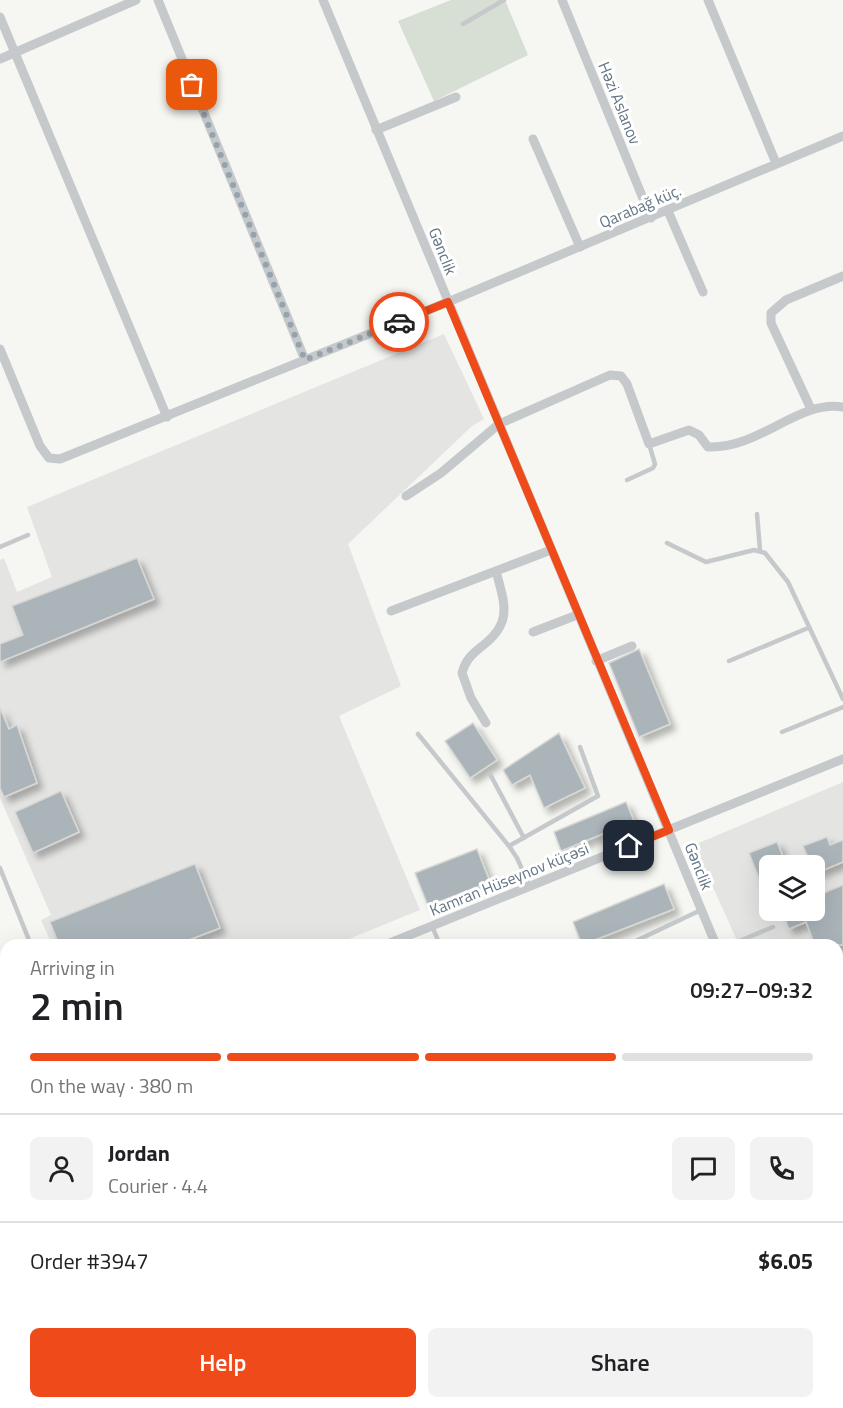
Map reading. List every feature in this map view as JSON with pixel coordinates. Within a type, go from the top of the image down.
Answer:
[{"type":"street","points":[[0,59],[136,0]]},
{"type":"street","points":[[158,0],[305,360]]},
{"type":"street","name":"Gənclik","points":[[322,0],[713,939]]},
{"type":"street","name":"Həzi Aslanov","points":[[562,0],[651,218]]},
{"type":"street","points":[[708,0],[776,164]]},
{"type":"street","points":[[0,17],[167,417]]},
{"type":"street","points":[[376,130],[456,97]]},
{"type":"street","name":"Qarabağ küç.","points":[[0,349],[40,446],[49,458],[60,459],[448,302],[843,136]]},
{"type":"street","points":[[533,138],[580,247]]},
{"type":"street","points":[[668,211],[703,292]]},
{"type":"street","points":[[810,409],[771,323],[771,313],[786,300],[843,276]]},
{"type":"street","points":[[406,496],[441,473],[499,424],[616,375],[627,384],[648,444],[689,430],[694,431],[708,447],[727,446],[756,438],[810,409],[824,405],[843,407]]},
{"type":"street","points":[[391,611],[551,550]]},
{"type":"street","points":[[486,723],[471,698],[462,673],[470,656],[489,642],[504,621],[505,605],[496,571]]},
{"type":"street","points":[[533,632],[577,615]]},
{"type":"street","points":[[596,661],[632,646]]},
{"type":"street","name":"Kamran Hüseynov küçəsi","points":[[401,939],[843,759]]},
{"type":"lane","points":[[463,24],[504,0]]},
{"type":"lane","points":[[627,480],[655,465],[648,444]]},
{"type":"lane","points":[[757,514],[760,550]]},
{"type":"lane","points":[[0,547],[28,535]]},
{"type":"lane","points":[[667,543],[706,562],[760,550],[765,553],[784,575],[843,699]]},
{"type":"lane","points":[[729,661],[808,628]]},
{"type":"lane","points":[[782,732],[843,707]]},
{"type":"lane","points":[[418,734],[509,846],[530,887]]},
{"type":"lane","points":[[509,846],[597,796],[580,747]]},
{"type":"lane","points":[[490,774],[524,838]]},
{"type":"lane","points":[[0,868],[29,939]]},
{"type":"lane","points":[[640,939],[701,910]]},
{"type":"lane","points":[[432,926],[437,939]]},
{"type":"lane","points":[[744,939],[773,927]]},
{"type":"shaded area","points":[[451,0],[505,0],[528,55],[434,101],[398,21]]},
{"type":"shaded area","points":[[444,334],[484,419],[472,426],[348,544],[401,686],[339,716],[420,910],[349,939],[49,939],[41,920],[51,915],[0,798],[0,560],[4,558],[17,592],[52,577],[27,507]]},
{"type":"shaded area","points":[[843,782],[843,939],[736,939],[694,845]]},
{"type":"building","points":[[137,558],[154,599],[0,662],[0,644],[23,635],[12,606]]},
{"type":"building","points":[[639,649],[670,724],[639,737],[609,663]]},
{"type":"building","points":[[0,708],[9,729],[17,725],[37,783],[4,797],[0,788]]},
{"type":"building","points":[[473,723],[497,760],[470,778],[445,741]]},
{"type":"building","points":[[559,733],[585,788],[544,808],[530,775],[512,785],[503,770]]},
{"type":"building","points":[[61,791],[79,832],[33,853],[15,812]]},
{"type":"building","points":[[626,802],[634,821],[561,851],[554,832]]},
{"type":"building","points":[[827,837],[830,845],[843,840],[843,862],[825,869],[825,855],[807,855],[803,846]]},
{"type":"building","points":[[777,842],[782,855],[759,855],[759,878],[749,853]]},
{"type":"building","points":[[477,849],[490,882],[428,906],[415,873]]},
{"type":"building","points":[[195,864],[220,928],[192,939],[57,939],[50,922]]},
{"type":"building","points":[[664,884],[674,909],[597,939],[580,939],[573,922]]},
{"type":"building","points":[[843,885],[843,939],[813,939],[806,922],[789,929],[786,921],[825,921],[825,892]]},
{"type":"way so far","points":[[192,85],[305,360],[399,322]]},
{"type":"route","points":[[399,322],[448,302],[577,615],[669,830],[629,846]]}]
